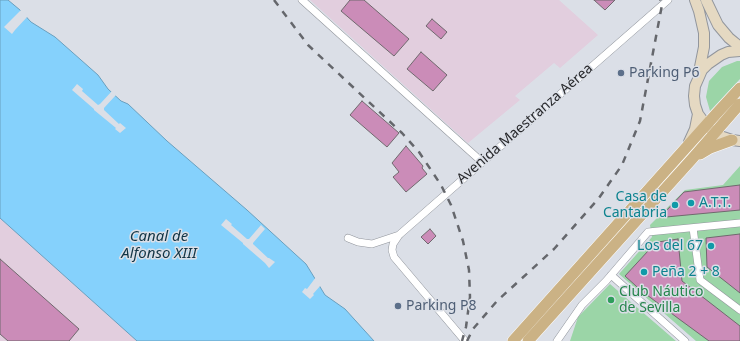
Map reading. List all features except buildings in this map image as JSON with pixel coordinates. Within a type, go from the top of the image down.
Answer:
[{"type":"main road","points":[[695,0],[704,33],[704,47],[699,77]]},
{"type":"main road","points":[[706,0],[718,25],[740,48]]},
{"type":"main road","points":[[736,140],[726,139],[714,133],[706,126],[698,114],[694,96],[695,86],[702,70],[708,64],[714,59],[728,52],[740,51]]},
{"type":"main road","points":[[513,341],[740,88]]},
{"type":"main road","points":[[528,341],[740,104]]},
{"type":"main road","points":[[687,146],[695,129],[698,114]]},
{"type":"main road","points":[[692,159],[710,148],[736,140]]},
{"type":"street","points":[[302,0],[482,162]]},
{"type":"street","name":"Avenida Maestranza Aérea","points":[[465,341],[394,257],[392,250],[393,244],[399,235],[666,1]]},
{"type":"street","points":[[557,341],[582,305],[611,275],[648,232],[740,223]]},
{"type":"street","points":[[693,228],[700,280],[740,310]]},
{"type":"street","points":[[348,238],[358,242],[372,244],[399,235]]},
{"type":"street","points":[[611,275],[685,341]]},
{"type":"shaded area","points":[[310,0],[559,0],[598,35],[560,68],[554,63],[515,96],[520,100],[468,143]]},
{"type":"shaded area","points":[[0,218],[137,341],[0,341]]},
{"type":"green space","points":[[740,61],[740,79],[710,111],[706,97],[709,81],[722,67]]},
{"type":"green space","points":[[740,166],[740,341],[696,341],[619,274],[652,237],[650,225],[685,190],[723,185]]},
{"type":"green space","name":"Club Náutico de Sevilla","points":[[610,284],[676,341],[570,341],[578,317]]},
{"type":"water","name":"Canal de Alfonso XIII","points":[[0,0],[8,0],[31,22],[55,37],[98,75],[108,89],[121,101],[128,104],[167,141],[247,210],[306,264],[325,295],[345,309],[374,341],[137,341],[0,218]]},
{"type":"pier","points":[[22,9],[28,16],[12,34],[4,27]]},
{"type":"pier","points":[[77,84],[83,89],[82,91],[98,105],[112,91],[116,95],[104,108],[104,110],[119,124],[120,123],[126,128],[120,133],[115,129],[116,128],[72,90]]},
{"type":"pier","points":[[226,219],[247,239],[249,239],[261,225],[265,229],[253,244],[268,258],[275,262],[269,268],[243,243],[221,225]]},
{"type":"pier","points":[[316,277],[321,285],[310,299],[302,292],[305,288],[307,289]]},
{"type":"railway","points":[[274,0],[308,45],[402,133],[419,152],[441,185],[451,205],[463,241],[469,270],[470,297],[466,327],[462,341]]},
{"type":"railway","points":[[467,341],[473,329],[497,301],[554,249],[599,198],[622,165],[640,121],[662,5],[660,0]]},
{"type":"place","name":"Parking P6","points":[[621,73]]},
{"type":"place","name":"A.T.T.","points":[[691,203]]},
{"type":"place","name":"Casa de Cantabria","points":[[675,205]]},
{"type":"place","name":"Los del 67","points":[[711,246]]},
{"type":"place","name":"Peña 2 + 8","points":[[644,272]]},
{"type":"place","name":"Club Náutico de Sevilla","points":[[611,300]]},
{"type":"place","name":"Parking P8","points":[[398,306]]}]
